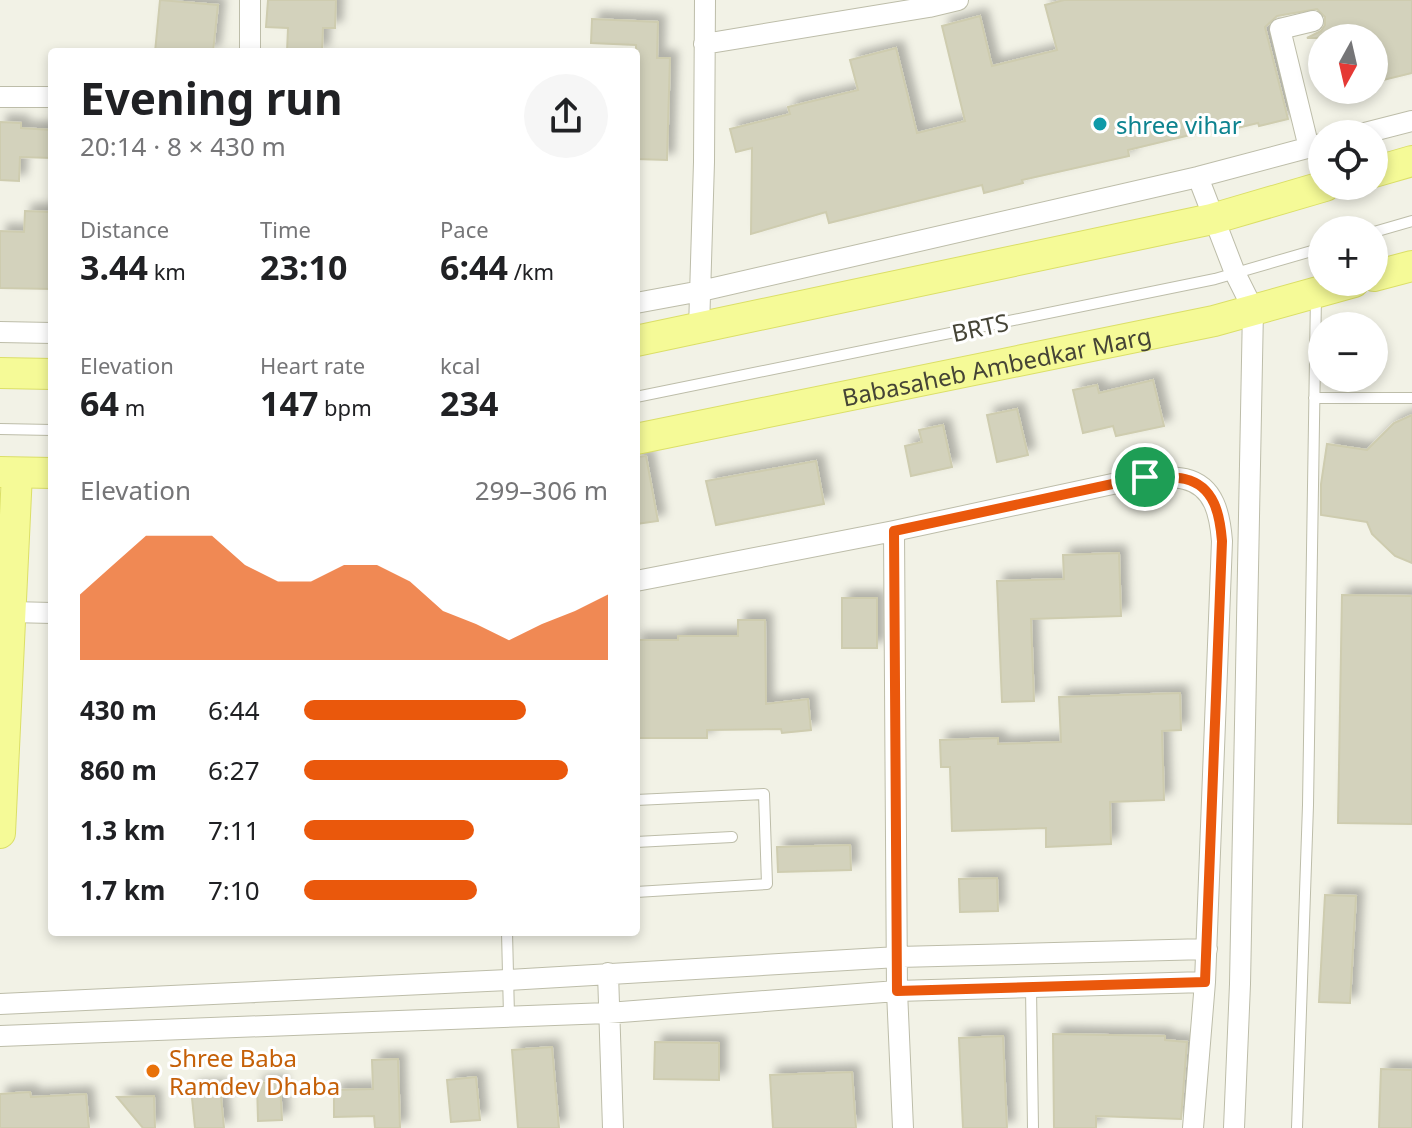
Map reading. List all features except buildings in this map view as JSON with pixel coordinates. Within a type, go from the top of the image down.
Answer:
[{"type":"main road","points":[[1388,168],[1412,161]]},
{"type":"main road","points":[[640,340],[1212,219],[1308,191]]},
{"type":"main road","points":[[1388,272],[1412,266]]},
{"type":"main road","name":"Babasaheb Ambedkar Marg","points":[[640,438],[1214,321],[1308,295]]},
{"type":"main road","points":[[0,373],[48,374]]},
{"type":"main road","points":[[0,833],[3,706],[11,612],[8,472],[48,473]]},
{"type":"street","points":[[250,0],[250,48]]},
{"type":"street","points":[[699,329],[705,0]]},
{"type":"street","points":[[704,44],[958,0]]},
{"type":"street","points":[[1308,123],[1280,29],[1313,21]]},
{"type":"street","points":[[0,97],[48,97]]},
{"type":"street","points":[[1388,127],[1412,121]]},
{"type":"street","points":[[640,302],[1198,177],[1308,148]]},
{"type":"street","points":[[1198,177],[1212,219],[1253,309],[1234,1128]]},
{"type":"street","points":[[0,332],[48,333]]},
{"type":"street","points":[[640,580],[894,531],[1145,477],[1187,479],[1205,491],[1219,511],[1222,541],[1207,949],[1193,1128]]},
{"type":"street","points":[[894,531],[897,991],[903,1128]]},
{"type":"street","points":[[11,612],[48,613]]},
{"type":"street","points":[[0,1004],[508,980],[898,957],[1207,949]]},
{"type":"street","points":[[608,973],[613,1128]]},
{"type":"street","points":[[0,1036],[608,1013],[897,991],[1205,982]]},
{"type":"lane","points":[[1388,228],[1412,221]]},
{"type":"lane","name":"BRTS","points":[[640,396],[1235,273],[1308,252]]},
{"type":"lane","points":[[1297,1128],[1308,805],[1316,296]]},
{"type":"lane","points":[[1314,398],[1412,398]]},
{"type":"lane","points":[[0,429],[48,430]]},
{"type":"lane","points":[[640,800],[764,794],[767,884],[640,892]]},
{"type":"lane","points":[[640,842],[732,837]]},
{"type":"lane","points":[[507,936],[509,1016]]},
{"type":"lane","points":[[1031,988],[1033,1128]]},
{"type":"place","name":"shree vihar","points":[[1100,124]]},
{"type":"place","name":"Shree Baba Ramdev Dhaba","points":[[153,1071]]},
{"type":"route","points":[[1145,477],[1187,479],[1205,491],[1219,511],[1222,541],[1205,982],[897,991],[894,531],[1145,477]]}]
